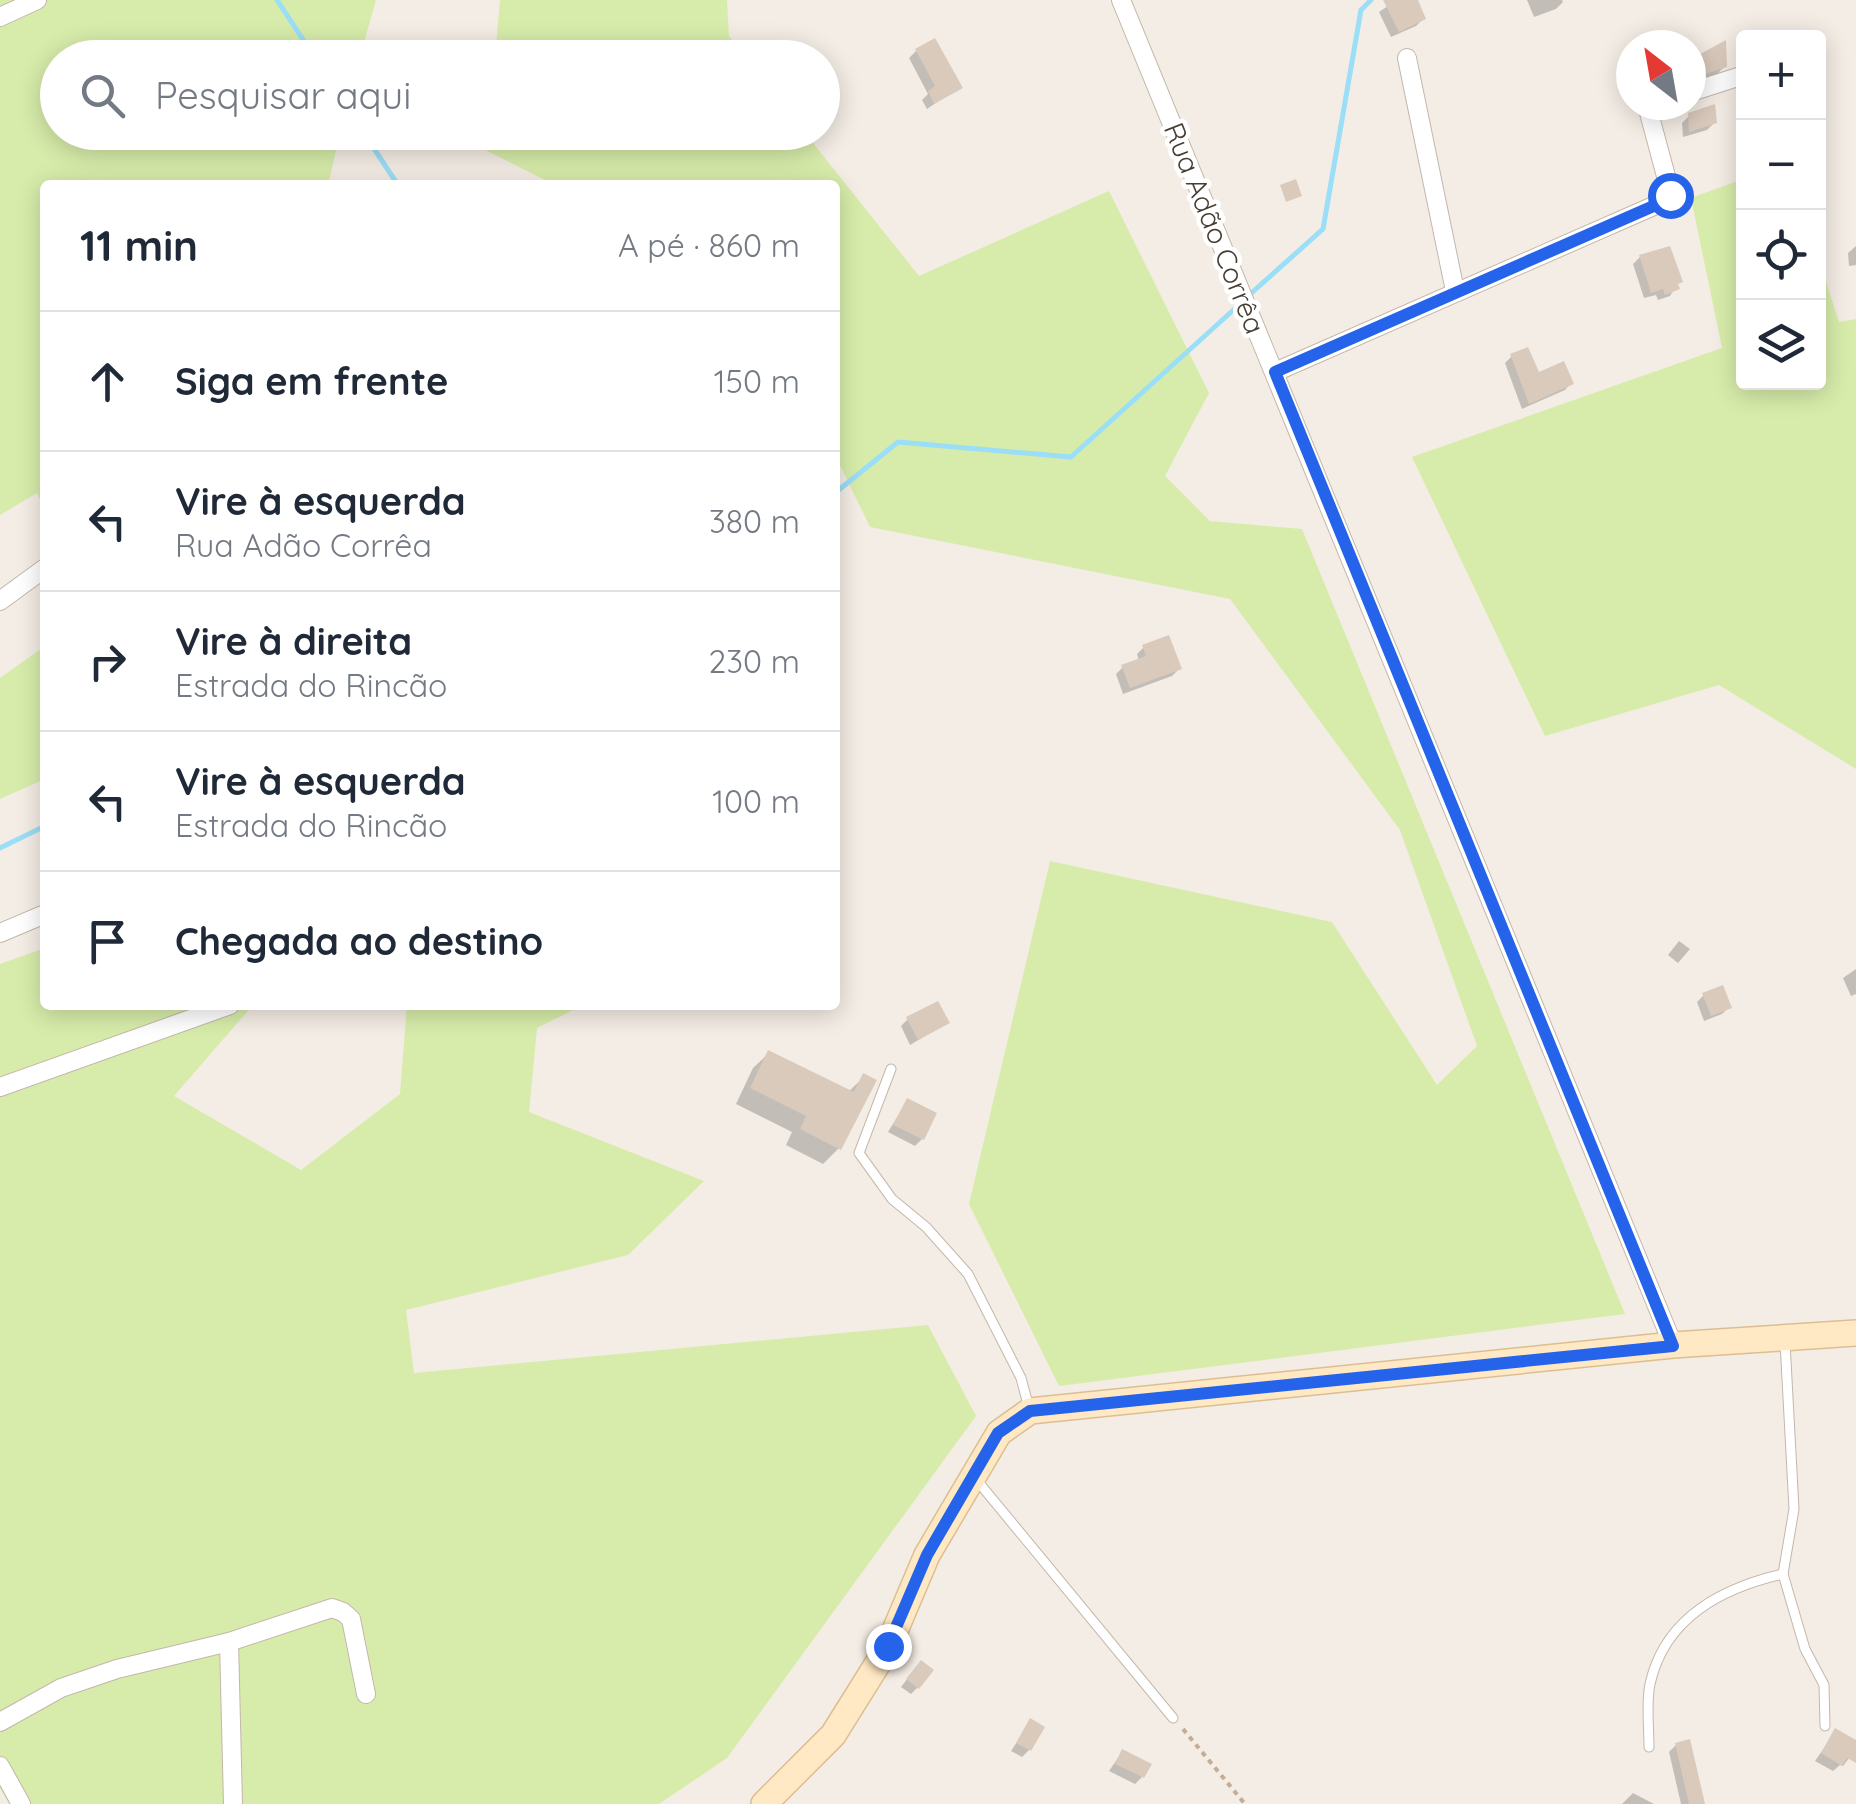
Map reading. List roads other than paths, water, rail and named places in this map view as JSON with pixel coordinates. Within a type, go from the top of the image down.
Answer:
[{"type":"street","points":[[0,17],[37,0]]},
{"type":"street","name":"Rua Adão Corrêa","points":[[1121,0],[1673,1346]]},
{"type":"street","points":[[1408,58],[1455,291]]},
{"type":"street","points":[[1706,87],[1736,78]]},
{"type":"street","points":[[1275,372],[1665,201],[1670,191],[1651,120]]},
{"type":"street","points":[[0,602],[40,572]]},
{"type":"street","points":[[0,933],[40,916]]},
{"type":"street","points":[[0,1087],[216,1010]]},
{"type":"street","points":[[764,1804],[833,1735],[888,1646],[927,1555],[998,1433],[1030,1411],[1673,1346],[1856,1334]]},
{"type":"street","points":[[0,1722],[61,1688],[118,1669],[228,1642],[332,1608],[351,1619],[366,1694]]},
{"type":"street","points":[[228,1642],[234,1804]]},
{"type":"street","points":[[0,1766],[21,1804]]},
{"type":"lane","points":[[891,1069],[859,1153],[892,1198],[926,1227],[968,1274],[1021,1378],[1030,1411]]},
{"type":"lane","points":[[1784,1339],[1794,1509],[1783,1574],[1798,1632],[1824,1685],[1826,1726]]},
{"type":"lane","points":[[973,1476],[1173,1718]]},
{"type":"lane","points":[[1649,1747],[1650,1686],[1658,1658],[1681,1621],[1745,1583],[1783,1574]]},
{"type":"waterway","points":[[277,0],[303,40]]},
{"type":"waterway","points":[[1248,296],[1323,229],[1361,10],[1371,0]]},
{"type":"waterway","points":[[375,150],[395,180]]},
{"type":"waterway","points":[[840,489],[898,442],[1071,457],[1240,304]]},
{"type":"waterway","points":[[0,848],[40,828]]}]
